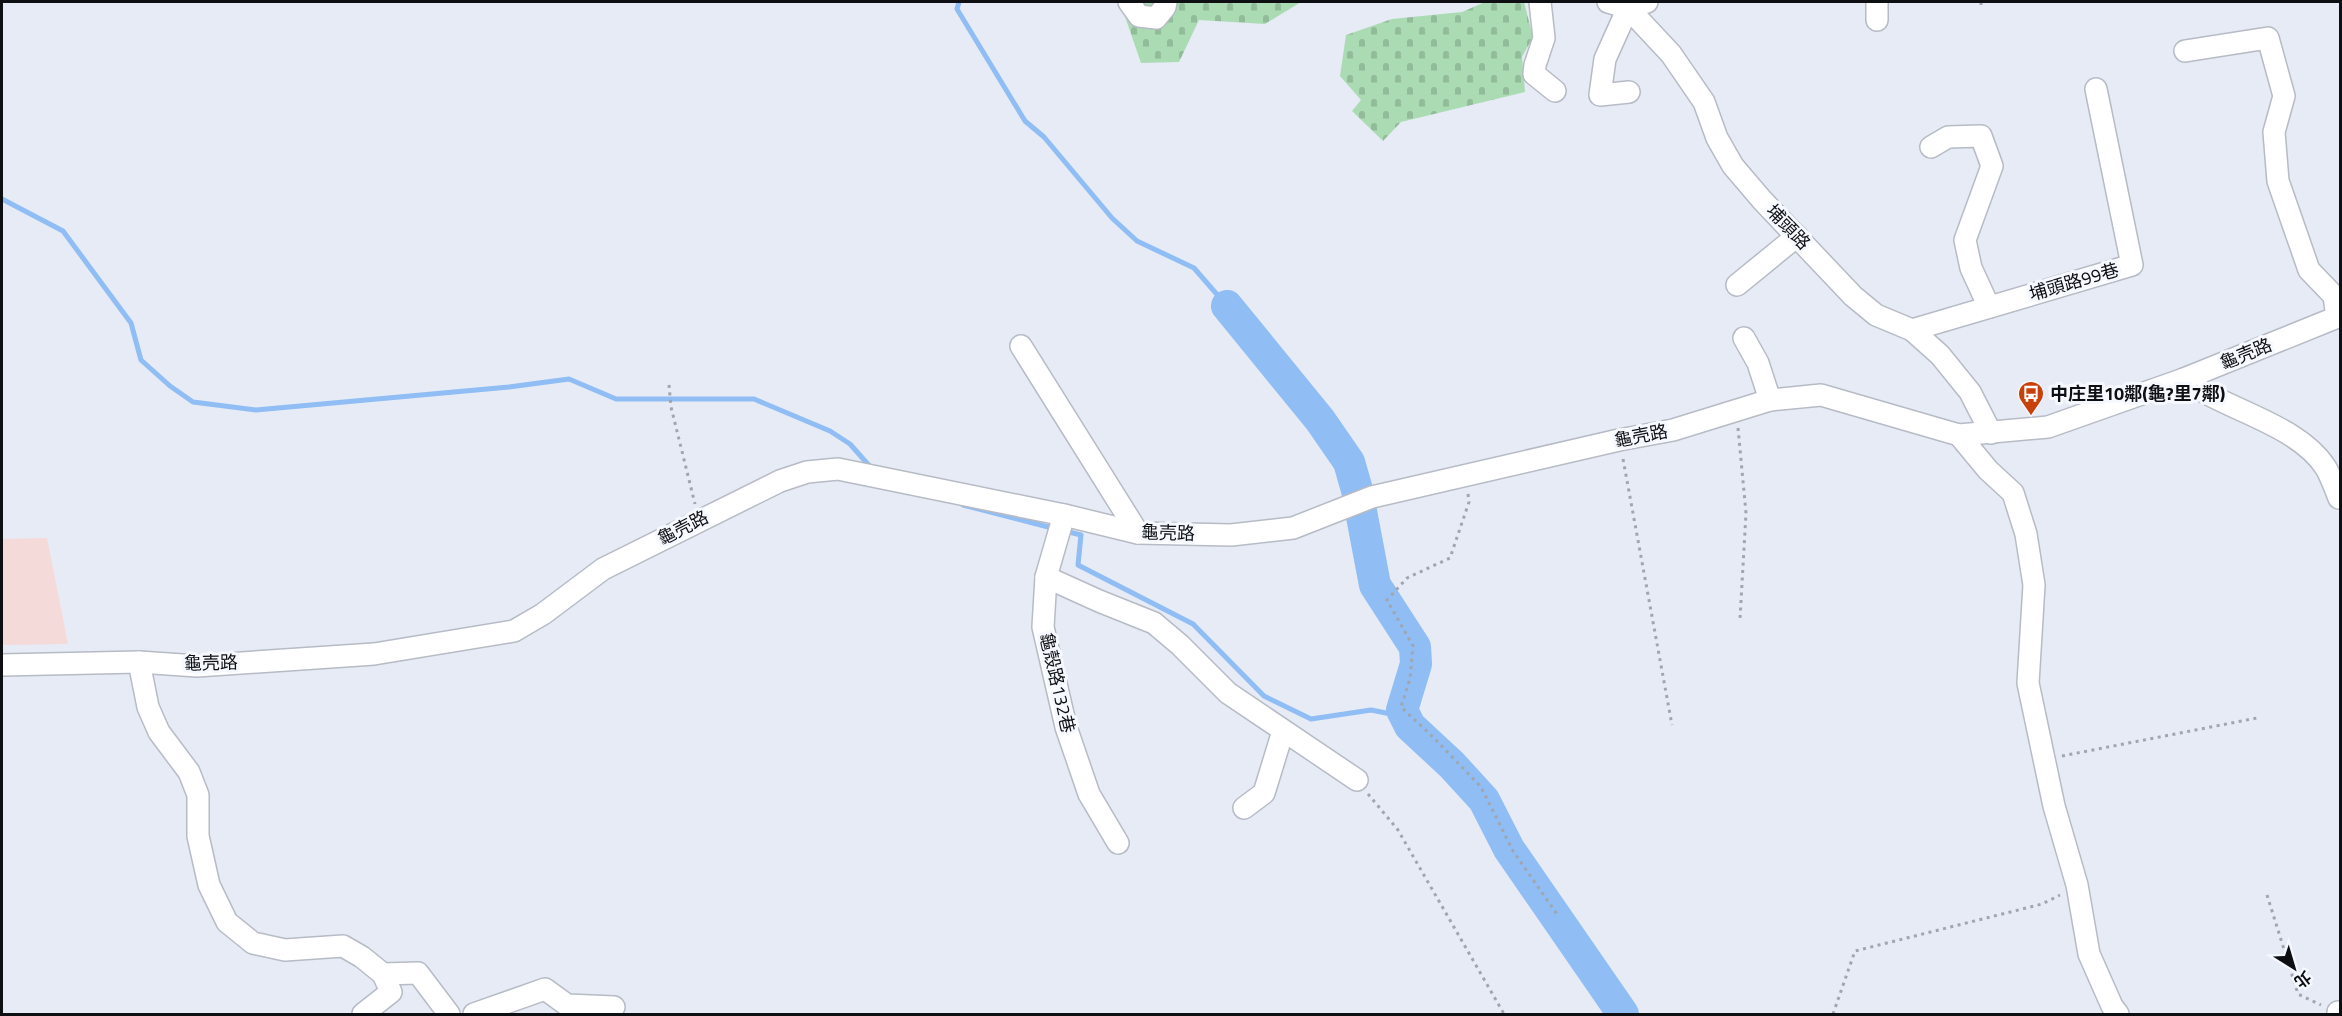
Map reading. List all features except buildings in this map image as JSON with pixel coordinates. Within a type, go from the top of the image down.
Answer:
[{"type":"street","points":[[1129,2],[1139,16],[1155,18],[1165,7],[1166,2]]},
{"type":"street","points":[[1540,2],[1544,38],[1534,65],[1534,74],[1555,91]]},
{"type":"street","points":[[1628,4],[1605,59],[1600,96],[1629,92]]},
{"type":"street","name":"埔頭路","points":[[1628,4],[1671,54],[1704,102],[1717,138],[1733,166],[1853,296],[1876,315],[1912,330],[1940,355],[1970,392],[1991,433]]},
{"type":"street","points":[[2185,51],[2268,38],[2284,96],[2274,132],[2278,181],[2309,270],[2334,296],[2339,316]]},
{"type":"street","name":"埔頭路99巷","points":[[1912,330],[2132,265],[2096,89]]},
{"type":"street","points":[[1931,147],[1948,137],[1981,136],[1992,166],[1965,240],[1971,268],[1989,307]]},
{"type":"street","points":[[1737,285],[1797,236]]},
{"type":"street","name":"龜壳路","points":[[2,665],[139,662],[197,666],[374,654],[514,631],[543,614],[603,568],[780,481],[807,472],[838,469],[1064,515],[1138,533],[1232,535],[1293,528],[1372,497],[1464,474],[1672,430],[1770,400],[1821,395],[1959,435],[2048,427],[2184,379],[2339,316]]},
{"type":"street","points":[[1744,338],[1758,363],[1770,400]]},
{"type":"street","points":[[1021,346],[1138,533]]},
{"type":"street","points":[[2184,379],[2199,391],[2240,408],[2302,442],[2325,467],[2339,498]]},
{"type":"street","points":[[1959,435],[1988,470],[2013,493],[2026,534],[2034,585],[2028,683],[2054,806],[2077,885],[2089,954],[2112,1006],[2118,1014]]},
{"type":"street","name":"龜殼路132巷","points":[[1064,515],[1046,577],[1043,627],[1066,727],[1089,794],[1118,843]]},
{"type":"street","points":[[1046,577],[1099,602],[1154,623],[1180,645],[1228,693],[1357,780]]},
{"type":"street","points":[[139,662],[148,707],[159,732],[189,772],[198,795],[198,836],[209,885],[227,922],[253,943],[285,950],[343,946],[362,957],[383,974],[391,992],[363,1014]]},
{"type":"street","points":[[1244,808],[1264,792],[1282,731]]},
{"type":"street","points":[[383,974],[418,973],[449,1014]]},
{"type":"street","points":[[474,1014],[545,989],[567,1005],[614,1006]]},
{"type":"path","points":[[1981,2],[1981,7]]},
{"type":"path","points":[[669,386],[671,407],[699,520]]},
{"type":"path","points":[[1736,411],[1746,513],[1740,619]]},
{"type":"path","points":[[1619,440],[1672,725]]},
{"type":"path","points":[[1464,474],[1469,502],[1450,558],[1407,578],[1387,600],[1413,646],[1410,679],[1401,706],[1481,787],[1514,851],[1560,917]]},
{"type":"path","points":[[2044,760],[2257,718]]},
{"type":"path","points":[[1357,780],[1398,830],[1504,1014]]},
{"type":"path","points":[[1833,1014],[1856,951],[2042,904],[2077,885]]},
{"type":"path","points":[[2266,895],[2298,994],[2338,1013]]},
{"type":"shaded area","points":[[47,538],[68,644],[2,645],[2,539]]},
{"type":"green space","points":[[1120,2],[1301,2],[1265,24],[1199,20],[1179,62],[1141,63]]},
{"type":"green space","points":[[1485,2],[1524,2],[1533,37],[1522,57],[1525,92],[1401,122],[1383,141],[1352,111],[1361,100],[1340,76],[1346,35],[1392,19],[1462,12]]},
{"type":"waterway","points":[[959,2],[957,9],[1025,121],[1044,137],[1112,218],[1137,241],[1194,268],[1227,306]]},
{"type":"waterway","points":[[2,199],[63,231],[131,323],[141,360],[170,386],[193,402],[256,410],[509,387],[569,379],[616,399],[754,399],[830,431],[850,444],[873,470]]},
{"type":"waterway","points":[[1227,306],[1320,420],[1349,462],[1357,490],[1375,585],[1415,647],[1416,664],[1402,710],[1410,726],[1452,765],[1484,800],[1509,849],[1623,1014]]},
{"type":"waterway","points":[[963,505],[1056,529]]},
{"type":"waterway","points":[[1065,531],[1081,535],[1078,565],[1193,624],[1264,696],[1311,719],[1371,710],[1406,717]]},
{"type":"place","name":"中庄里10鄰(龜?里7鄰)","points":[[2031,417]]}]
